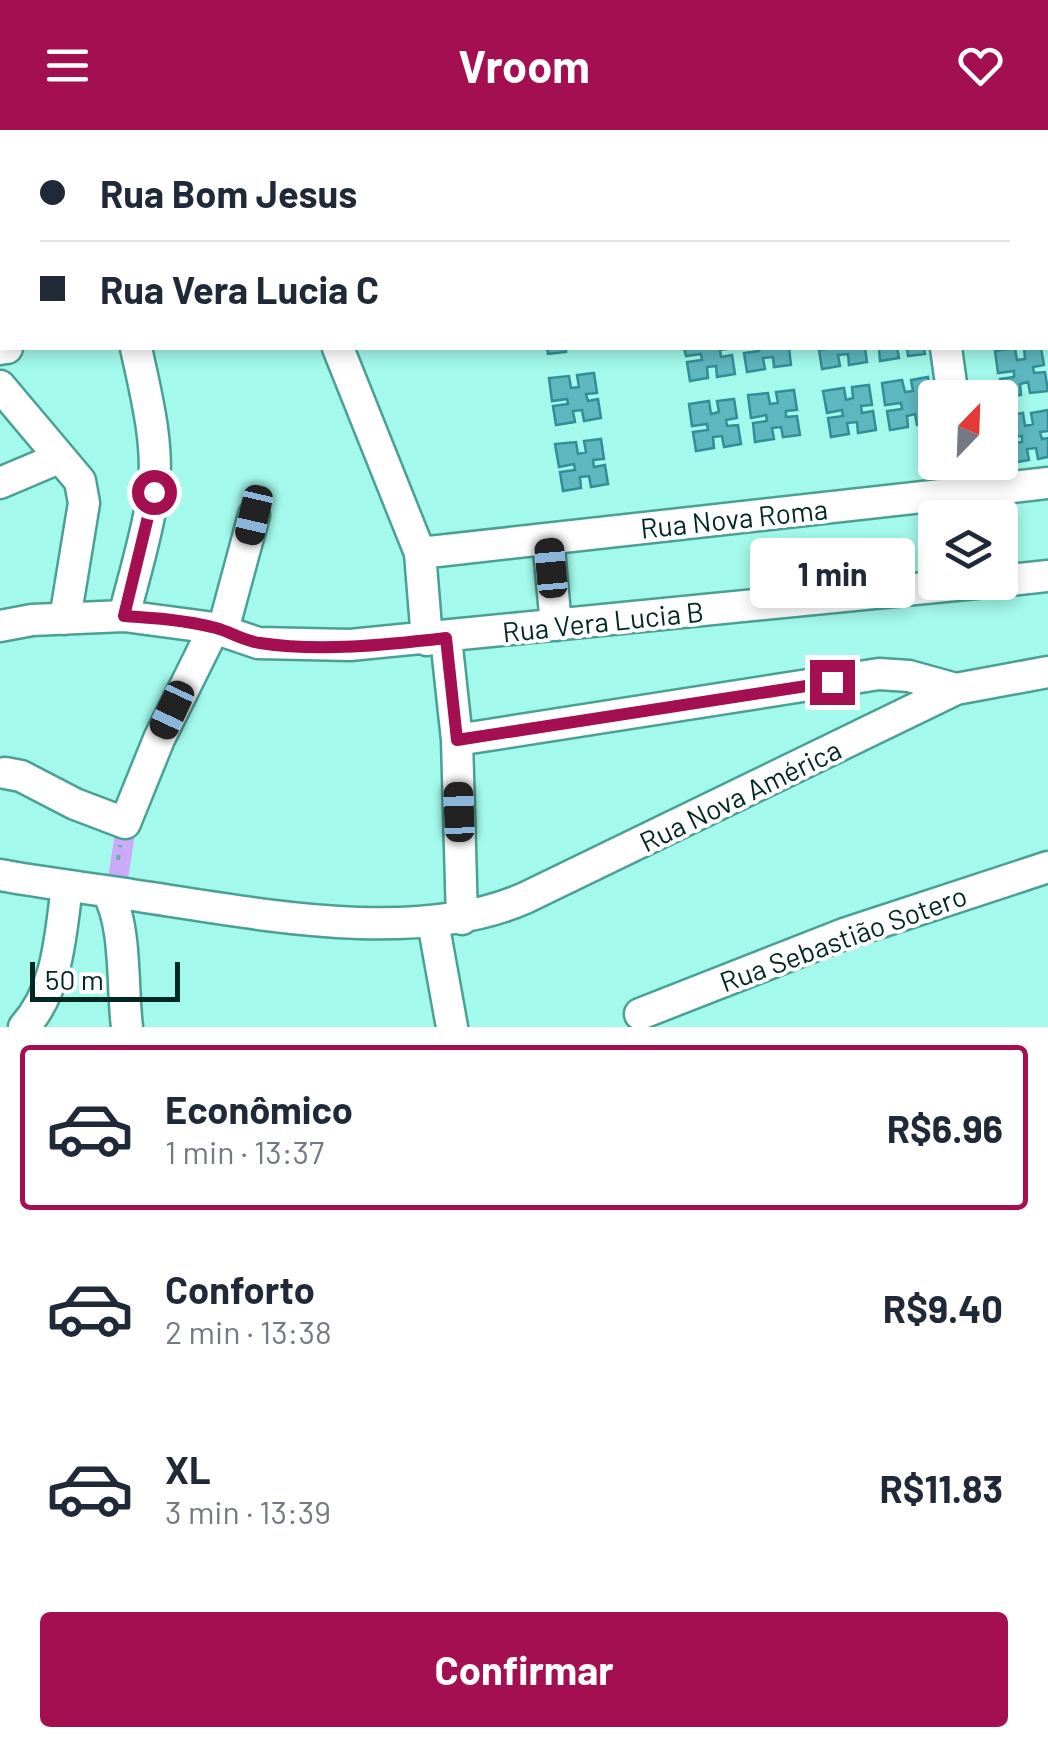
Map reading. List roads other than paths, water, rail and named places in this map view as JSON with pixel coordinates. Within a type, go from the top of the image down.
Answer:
[{"type":"street","points":[[124,616],[154,492],[155,462],[136,350]]},
{"type":"street","points":[[339,350],[420,553],[457,740],[447,921],[452,1027]]},
{"type":"street","points":[[946,350],[951,380]]},
{"type":"street","points":[[0,386],[80,481],[84,503],[65,619]]},
{"type":"street","points":[[0,483],[59,458]]},
{"type":"street","name":"Rua Nova Roma","points":[[420,553],[548,539],[946,480]]},
{"type":"street","name":"Rua Nova Roma","points":[[1007,480],[1048,483]]},
{"type":"street","points":[[4,773],[21,776],[75,804],[125,823],[159,739],[218,629],[254,515]]},
{"type":"street","points":[[548,539],[556,625]]},
{"type":"street","points":[[1018,579],[1048,576]]},
{"type":"street","name":"Rua Vera Lucia B","points":[[0,626],[124,616],[175,620],[276,645],[350,645],[918,589]]},
{"type":"street","name":"Rua Nova América","points":[[0,875],[117,899],[283,918],[447,921],[525,898],[956,688],[1048,672]]},
{"type":"street","points":[[457,740],[879,674],[909,676],[956,688]]},
{"type":"street","name":"Rua Sebastião Sotero","points":[[640,1014],[844,934],[1048,867]]},
{"type":"street","points":[[24,1027],[42,1001],[52,977],[67,887]]},
{"type":"street","points":[[117,899],[128,1027]]},
{"type":"waterway","points":[[114,904],[131,815]]}]
